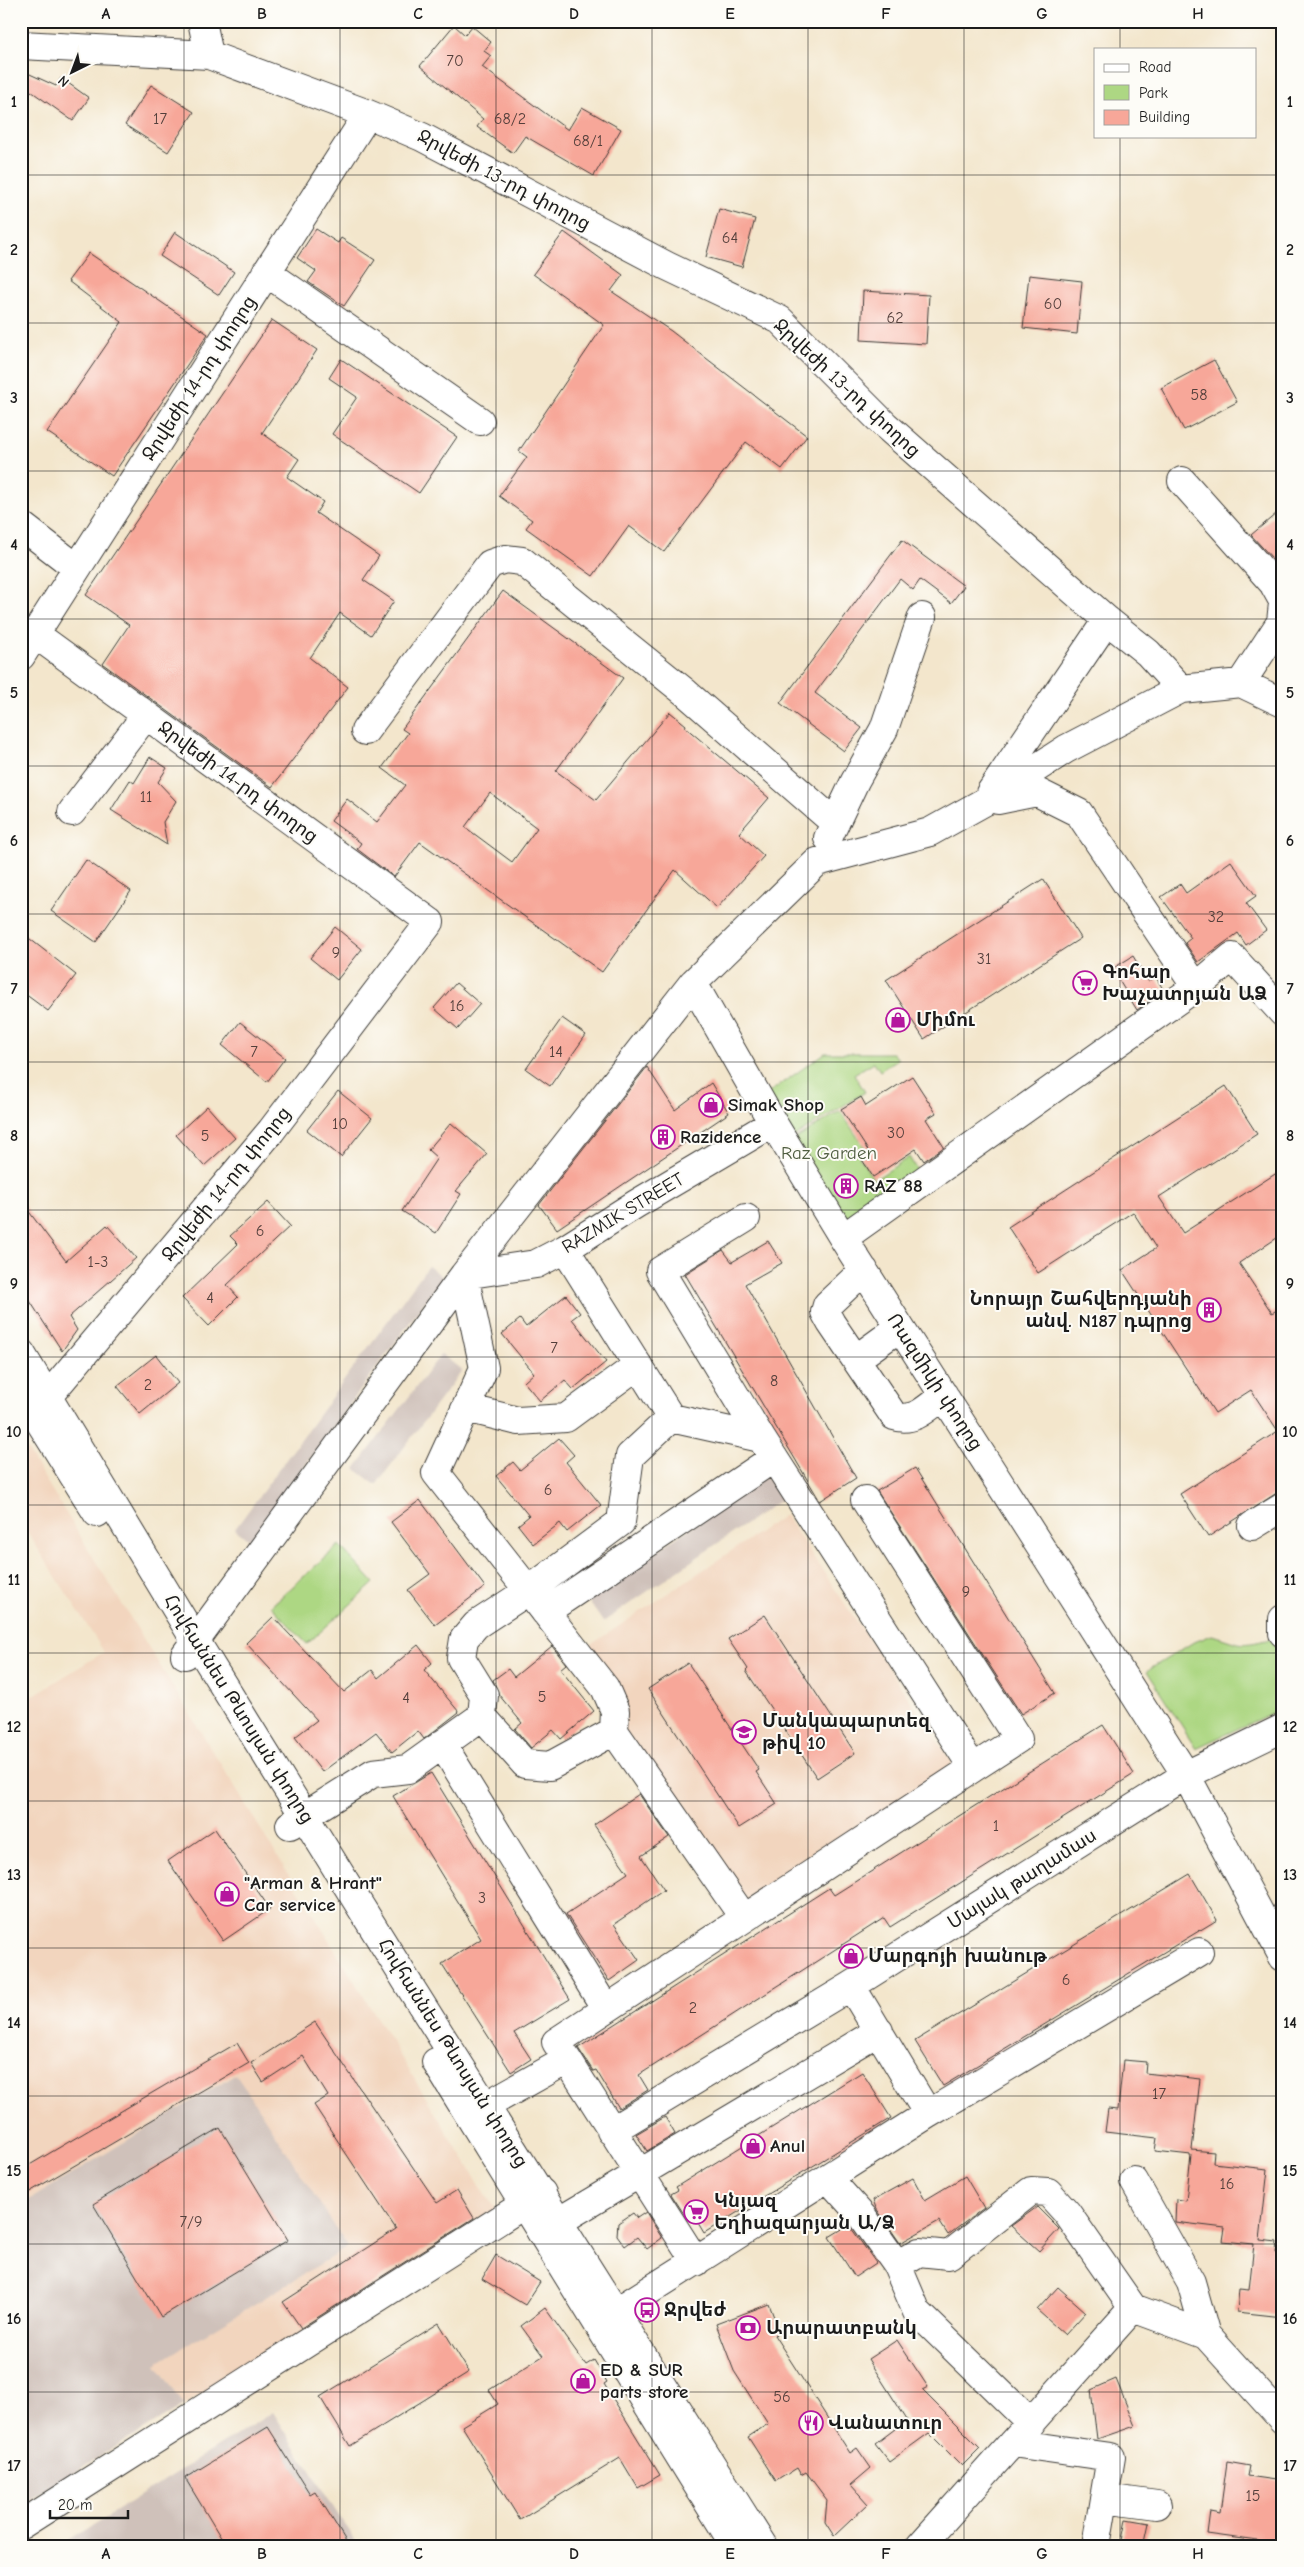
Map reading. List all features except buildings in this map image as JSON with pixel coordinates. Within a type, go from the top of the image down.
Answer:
[{"type":"street","points":[[202,21],[209,55]]},
{"type":"street","name":"Ջրվեժի 13-րդ փողոց","points":[[21,45],[209,55],[368,114],[422,137],[667,266],[780,320],[885,425],[1106,620],[1148,653],[1181,689]]},
{"type":"street","name":"Ջրվեժի 14-րդ փողոց","points":[[35,1401],[271,1131],[430,922],[146,715],[28,645],[368,114]]},
{"type":"street","points":[[266,272],[480,421]]},
{"type":"street","points":[[1182,481],[1273,583],[1283,602],[1281,622],[1241,683]]},
{"type":"street","points":[[21,525],[77,568]]},
{"type":"street","points":[[365,731],[490,564],[505,559],[522,561],[686,692],[835,823]]},
{"type":"street","points":[[190,1648],[464,1275],[693,983],[817,862],[854,781],[884,729],[922,617]]},
{"type":"street","points":[[984,802],[1106,620]]},
{"type":"street","points":[[817,862],[930,832],[984,802],[1066,749],[1181,689],[1241,683],[1283,703]]},
{"type":"street","points":[[72,812],[146,715]]},
{"type":"street","points":[[984,802],[1037,792],[1079,813],[1196,986]]},
{"type":"street","points":[[843,1238],[1196,986],[1232,957],[1283,1013]]},
{"type":"street","name":"Ռազմիկի փողոց","points":[[693,983],[773,1124],[843,1238],[1186,1775],[1283,1956]]},
{"type":"street","name":"RAZMIK STREET","points":[[464,1275],[536,1264],[566,1249],[636,1204],[773,1124]]},
{"type":"street","points":[[746,1218],[660,1271],[768,1448],[973,1768]]},
{"type":"street","points":[[566,1249],[671,1418],[768,1448]]},
{"type":"street","points":[[864,1270],[827,1305],[825,1312],[894,1416],[902,1419],[913,1418],[944,1396]]},
{"type":"street","points":[[464,1275],[484,1368],[436,1473],[605,1688],[615,1711],[614,1731],[744,1918]]},
{"type":"street","points":[[856,1359],[900,1326]]},
{"type":"street","name":"Հովհաննես Թևոսյան փողոց","points":[[21,1353],[35,1401],[607,2317],[763,2546]]},
{"type":"street","points":[[466,1408],[518,1421],[566,1418],[638,1365]]},
{"type":"street","points":[[614,1731],[550,1766],[524,1764],[482,1716],[484,1695],[461,1658],[464,1639],[476,1625],[528,1591],[621,1522],[630,1456],[671,1418]]},
{"type":"street","points":[[545,1612],[768,1448]]},
{"type":"street","points":[[696,2262],[556,2042],[1018,1739],[865,1500]]},
{"type":"street","points":[[1252,1526],[1283,1507]]},
{"type":"street","points":[[1283,1619],[1283,1633]]},
{"type":"street","points":[[298,1820],[373,1773],[408,1769],[482,1716]]},
{"type":"street","name":"Մայակ թաղամաս","points":[[611,2131],[851,1986],[1186,1775],[1280,1737]]},
{"type":"street","points":[[442,1744],[606,2009]]},
{"type":"street","points":[[607,2317],[928,2114],[1199,1952]]},
{"type":"street","points":[[851,1986],[928,2114]]},
{"type":"street","points":[[550,2226],[878,2030]]},
{"type":"street","points":[[478,2110],[568,2060]]},
{"type":"street","points":[[828,2178],[863,2216],[897,2265],[917,2312],[1030,2423]]},
{"type":"street","points":[[1134,2181],[1191,2282],[1206,2335],[1283,2420]]},
{"type":"street","points":[[897,2265],[919,2252],[949,2254],[1030,2190],[1048,2192],[1067,2213],[1133,2308],[1206,2335]]},
{"type":"street","points":[[21,2525],[533,2198]]},
{"type":"street","points":[[920,2546],[1133,2308]]},
{"type":"street","name":"Հովհաննես Թևոսյան փողոց","points":[[607,2317],[735,2546]]},
{"type":"street","points":[[1012,2443],[1111,2457],[1097,2540]]},
{"type":"street","points":[[1104,2498],[1157,2505]]},
{"type":"shaded area","points":[[428,1266],[443,1277],[250,1541],[235,1529]]},
{"type":"shaded area","points":[[441,1354],[462,1370],[376,1485],[355,1469]]},
{"type":"shaded area","points":[[21,1440],[497,2213],[184,2405],[156,2364],[236,2074],[21,2205],[21,1703],[104,1652],[21,1522]]},
{"type":"shaded area","points":[[766,1476],[782,1499],[603,1622],[587,1599]]},
{"type":"shaded area","points":[[785,1515],[953,1764],[739,1908],[571,1658]]},
{"type":"shaded area","points":[[236,2074],[348,2247],[156,2364],[184,2405],[21,2505],[21,2205]]},
{"type":"shaded area","points":[[273,2412],[358,2546],[60,2546]]},
{"type":"green space","points":[[825,1053],[893,1053],[898,1059],[880,1071],[874,1062],[854,1074],[865,1092],[788,1141],[761,1098]]},
{"type":"green space","name":"Raz Garden","points":[[840,1111],[867,1151],[859,1157],[874,1180],[909,1157],[922,1178],[844,1233],[788,1144]]},
{"type":"green space","points":[[339,1545],[374,1583],[307,1644],[271,1606]]},
{"type":"green space","points":[[1212,1635],[1245,1644],[1270,1639],[1283,1657],[1283,1708],[1196,1748],[1147,1671],[1192,1643]]},
{"type":"place","name":"Գոհար Խաչատրյան ԱՁ","points":[[1085,983]]},
{"type":"place","name":"Միմու","points":[[898,1020]]},
{"type":"place","name":"Simak Shop","points":[[711,1105]]},
{"type":"place","name":"Razidence","points":[[663,1137]]},
{"type":"place","name":"RAZ 88","points":[[846,1186]]},
{"type":"place","name":"Նորայր Շահվերդյանի անվ. N187 դպրոց","points":[[1209,1310]]},
{"type":"place","name":"Մանկապարտեզ թիվ 10","points":[[744,1732]]},
{"type":"place","name":"\"Arman & Hrant\" Car service","points":[[227,1894]]},
{"type":"place","name":"Մարգոյի խանութ","points":[[851,1956]]},
{"type":"place","name":"Anul","points":[[753,2146]]},
{"type":"place","name":"Կնյազ Եղիազարյան Ա/Ձ","points":[[696,2212]]},
{"type":"place","name":"Ջրվեժ","points":[[647,2310]]},
{"type":"place","name":"Արարատբանկ","points":[[748,2328]]},
{"type":"place","name":"ED & SUR parts store","points":[[583,2381]]},
{"type":"place","name":"Վանատուր","points":[[811,2423]]}]
